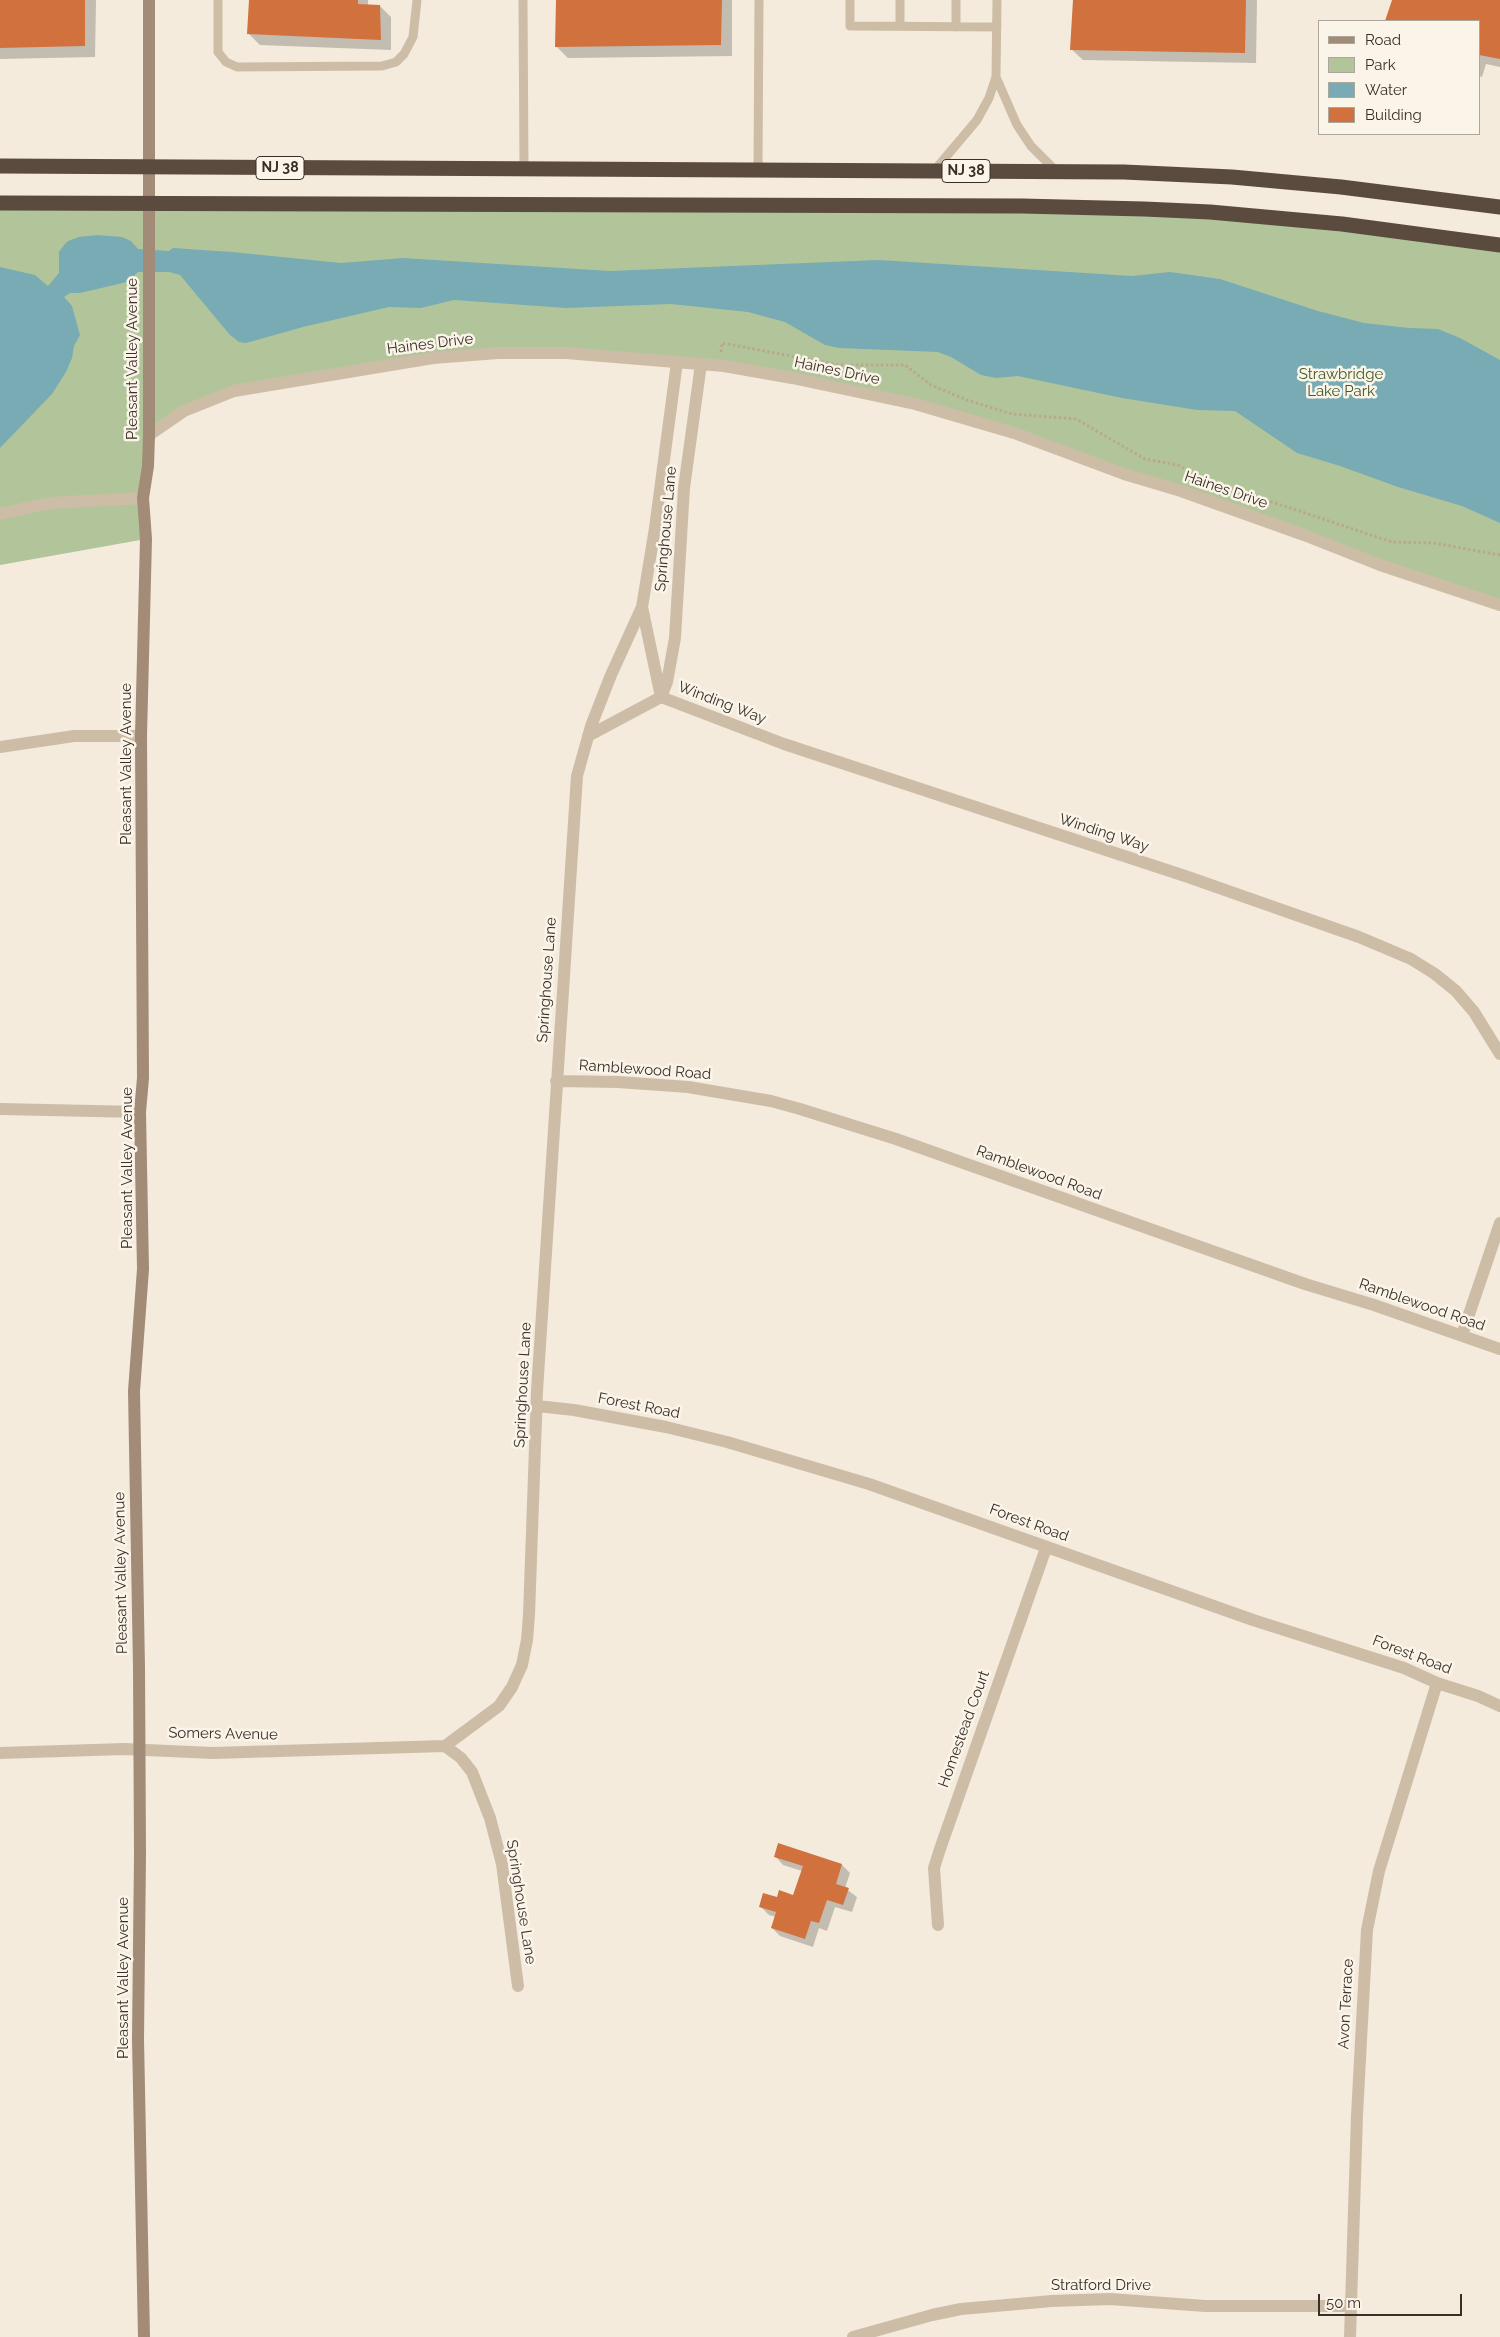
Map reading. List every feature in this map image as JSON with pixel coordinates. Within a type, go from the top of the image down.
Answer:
[{"type":"highway","name":"NJ 38","points":[[0,166],[1056,171],[1232,177],[1341,187],[1500,207]]},
{"type":"highway","points":[[0,203],[1022,206],[1144,209],[1210,212],[1324,222],[1500,246]]},
{"type":"street","name":"Pleasant Valley Avenue","points":[[144,2337],[138,2040],[139,1749],[134,1391],[143,1269],[140,1112],[143,1078],[141,736],[146,539],[143,498],[148,466],[149,435],[149,0]]},
{"type":"street","name":"Haines Drive","points":[[149,435],[184,411],[234,391],[433,358],[498,353],[566,352],[718,365],[792,378],[915,404],[1014,433],[1124,474],[1181,491],[1295,531],[1380,565],[1500,604]]},
{"type":"street","name":"Springhouse Lane","points":[[518,1986],[502,1864],[490,1818],[472,1772],[461,1758],[445,1746],[499,1706],[512,1687],[522,1665],[527,1640],[537,1406],[574,801],[577,776],[588,736],[611,675],[642,607],[655,528],[677,362]]},
{"type":"street","name":"Springhouse Lane","points":[[661,697],[667,682],[675,638],[684,488],[701,364]]},
{"type":"street","points":[[0,514],[50,503],[143,498]]},
{"type":"street","name":"Springhouse Lane","points":[[642,607],[661,697]]},
{"type":"street","points":[[588,736],[661,697]]},
{"type":"street","name":"Winding Way","points":[[661,697],[784,744],[1188,877],[1359,938],[1411,959],[1435,974],[1456,991],[1474,1012],[1500,1054]]},
{"type":"street","points":[[0,747],[74,736],[141,736]]},
{"type":"street","name":"Ramblewood Road","points":[[556,1081],[618,1082],[688,1088],[752,1098],[800,1109],[896,1139],[1305,1284],[1500,1349]]},
{"type":"street","points":[[0,1109],[84,1109],[140,1112]]},
{"type":"street","points":[[1462,1335],[1500,1223]]},
{"type":"street","name":"Forest Road","points":[[537,1406],[574,1410],[666,1427],[727,1442],[869,1484],[1253,1620],[1404,1668],[1437,1683],[1478,1696],[1500,1706]]},
{"type":"street","name":"Homestead Court","points":[[938,1925],[934,1868],[1046,1548]]},
{"type":"street","name":"Avon Terrace","points":[[1350,2337],[1357,2115],[1367,1930],[1379,1871],[1437,1683]]},
{"type":"street","name":"Somers Avenue","points":[[0,1753],[139,1749],[213,1753],[445,1746]]},
{"type":"street","name":"Stratford Drive","points":[[853,2337],[961,2309],[1052,2300],[1110,2299],[1205,2306],[1352,2306]]},
{"type":"lane","points":[[218,0],[218,52],[226,62],[237,67],[382,66],[396,62],[404,54],[413,37],[417,0]]},
{"type":"lane","points":[[523,0],[524,169]]},
{"type":"lane","points":[[758,170],[759,0]]},
{"type":"lane","points":[[850,0],[850,26],[997,27]]},
{"type":"lane","points":[[900,0],[900,26]]},
{"type":"lane","points":[[956,0],[956,26]]},
{"type":"lane","points":[[934,171],[976,120],[989,98],[996,78],[997,0]]},
{"type":"lane","points":[[996,78],[1017,125],[1031,146],[1056,171]]},
{"type":"path","points":[[718,365],[722,343],[838,365],[905,365],[931,385],[967,400],[1012,414],[1076,419],[1146,459],[1178,465],[1204,479],[1392,542],[1434,543],[1500,556]]},
{"type":"green space","name":"Strawbridge Lake Park","points":[[0,203],[1144,209],[1500,246],[1500,604],[1014,433],[834,386],[677,362],[498,353],[348,372],[200,404],[149,435],[146,539],[0,565]]},
{"type":"water","points":[[97,235],[122,237],[131,241],[138,249],[169,251],[173,248],[232,252],[341,263],[403,258],[610,271],[879,260],[1132,276],[1170,272],[1220,279],[1318,311],[1364,323],[1438,329],[1460,338],[1500,360],[1500,523],[1462,506],[1297,453],[1235,411],[1197,410],[1122,398],[1018,376],[996,378],[981,375],[951,357],[938,352],[839,348],[825,345],[785,322],[748,312],[671,304],[566,308],[454,300],[421,308],[389,307],[303,327],[246,343],[239,342],[230,335],[180,275],[169,272],[138,272],[127,282],[80,293],[70,293],[64,297],[72,306],[80,335],[74,346],[72,358],[66,372],[52,394],[0,448],[0,267],[35,275],[48,286],[59,273],[59,252],[64,245],[68,241],[79,237]]},
{"type":"building","points":[[0,0],[85,0],[85,46],[0,48]]},
{"type":"building","points":[[249,0],[358,0],[358,4],[380,5],[381,40],[247,34]]},
{"type":"building","points":[[556,0],[722,0],[721,45],[555,47]]},
{"type":"building","points":[[1073,0],[1246,0],[1245,53],[1070,50]]},
{"type":"building","points":[[1392,0],[1500,0],[1500,59],[1480,55],[1480,20],[1385,20]]},
{"type":"building","points":[[778,1843],[842,1864],[836,1884],[849,1888],[843,1905],[827,1900],[819,1923],[811,1921],[805,1939],[771,1928],[776,1912],[759,1907],[763,1893],[777,1897],[779,1890],[793,1895],[803,1866],[774,1857]]}]
